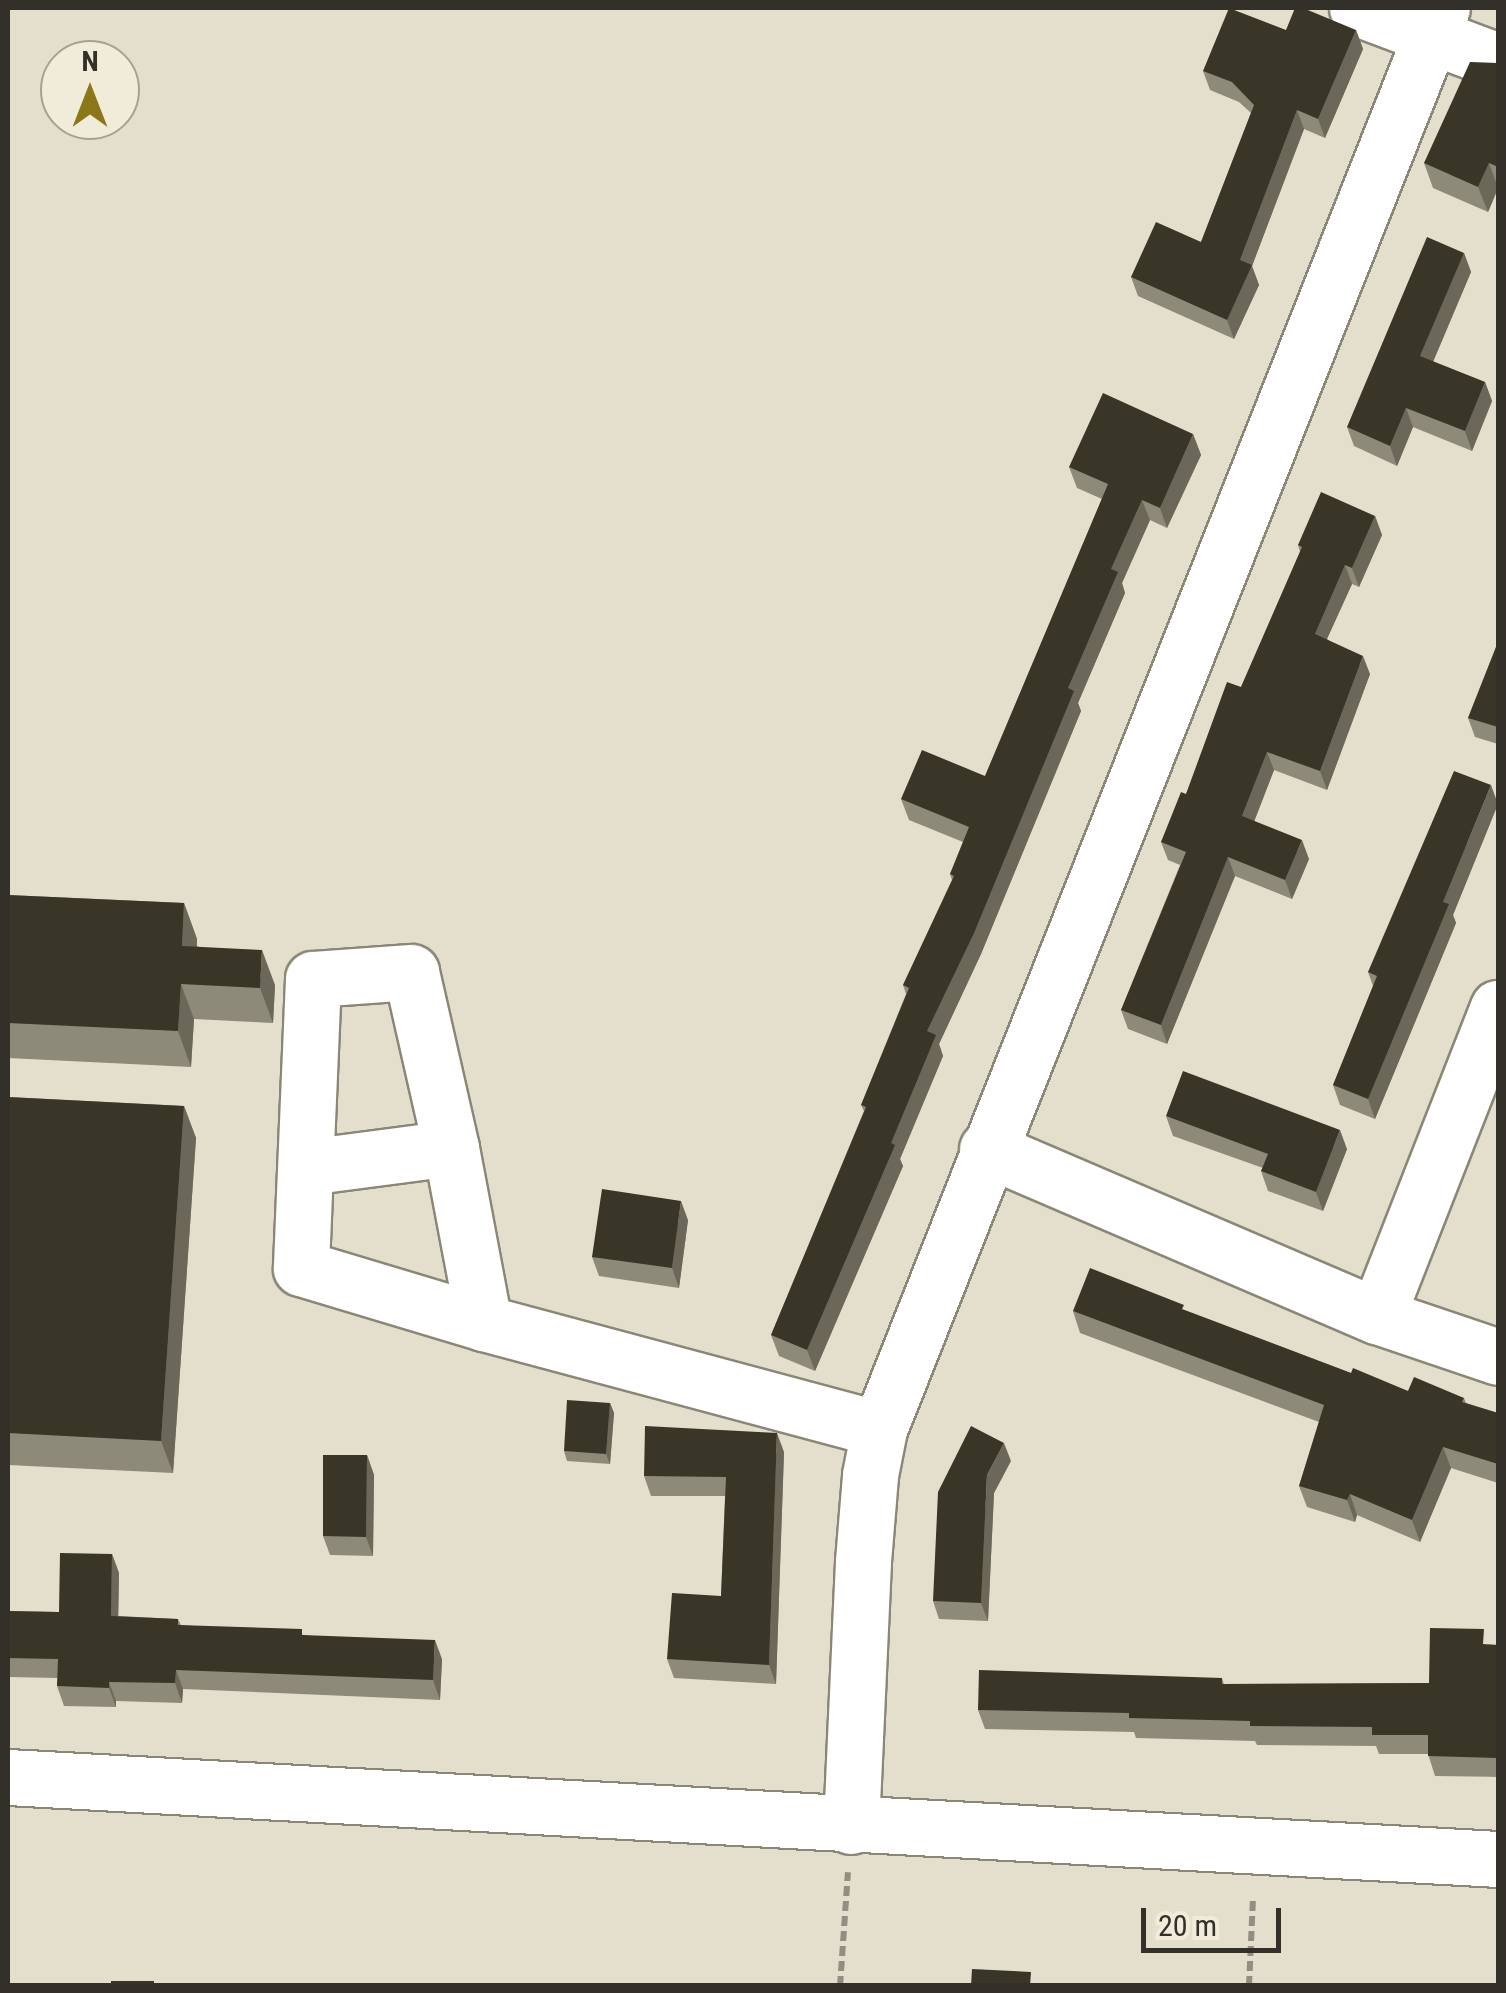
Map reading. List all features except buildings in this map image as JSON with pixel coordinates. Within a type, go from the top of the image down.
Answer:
[{"type":"street","points":[[1357,8],[1436,22],[1498,61]]},
{"type":"street","points":[[851,1826],[863,1562],[870,1474],[879,1429],[1436,22]]},
{"type":"street","points":[[484,1322],[451,1148],[410,972],[313,979],[301,1268],[484,1322],[879,1429]]},
{"type":"street","points":[[1377,1316],[1498,1008]]},
{"type":"street","points":[[307,1168],[451,1148]]},
{"type":"street","points":[[987,1149],[1377,1316],[1498,1357]]},
{"type":"street","points":[[8,1777],[851,1826],[1498,1858]]},
{"type":"path","points":[[840,1986],[851,1826]]},
{"type":"path","points":[[1249,1986],[1255,1846]]}]
